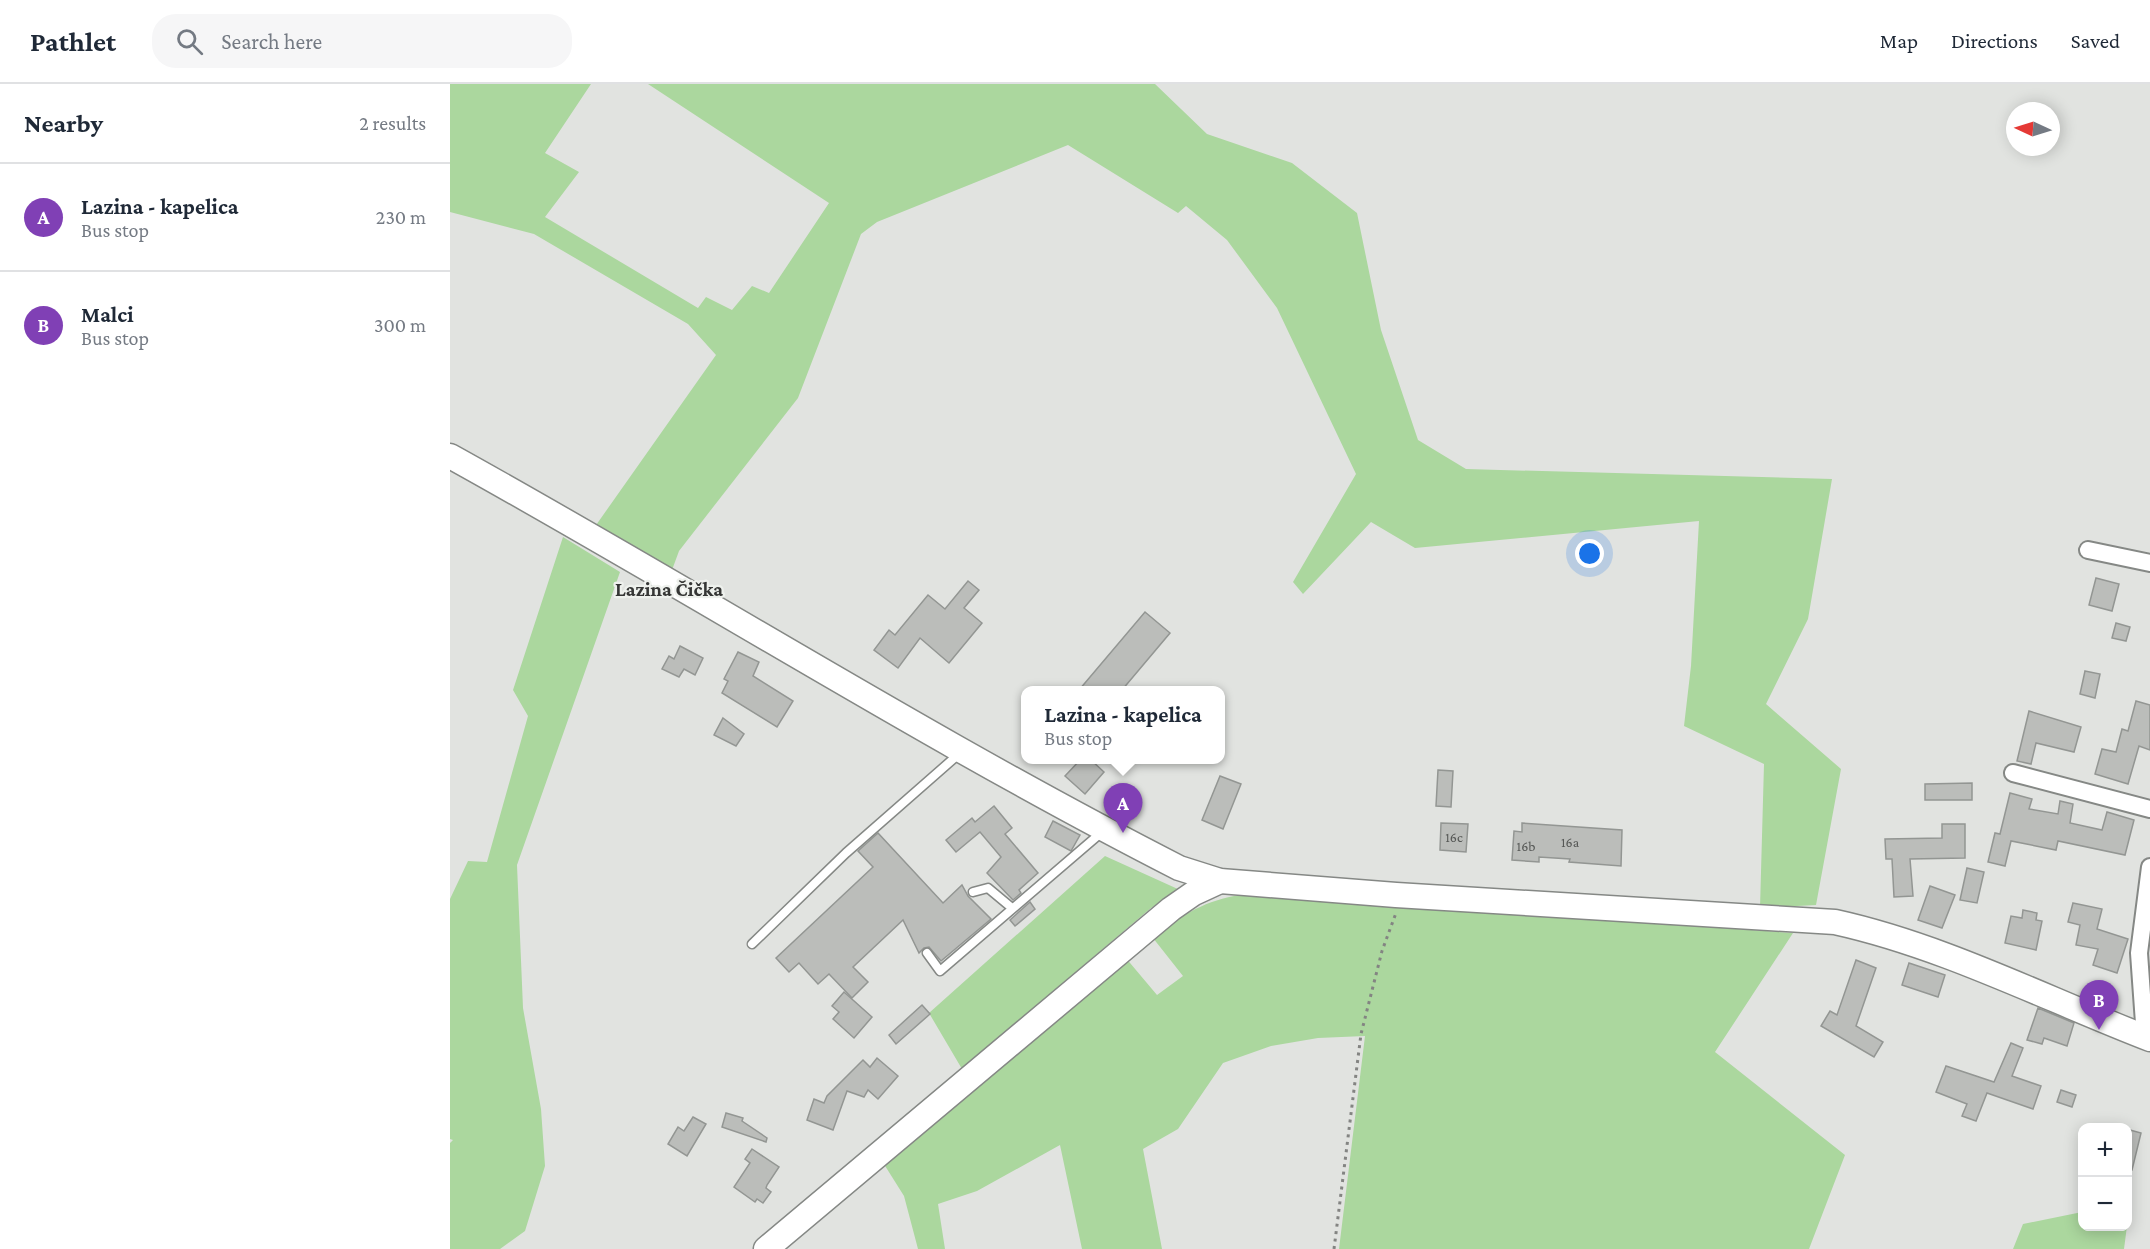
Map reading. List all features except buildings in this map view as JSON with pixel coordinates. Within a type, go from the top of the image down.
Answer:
[{"type":"main road","points":[[450,456],[624,554],[805,663],[1105,830],[1179,868],[1220,881],[1242,880],[1396,895],[1835,922],[1905,941],[2148,1038]]},
{"type":"main road","points":[[766,1249],[1170,909],[1194,893],[1220,881]]},
{"type":"street","points":[[2088,550],[2150,563]]},
{"type":"street","points":[[2013,773],[2150,809]]},
{"type":"street","points":[[2148,1038],[2139,953],[2150,867]]},
{"type":"lane","points":[[752,944],[846,853],[963,751]]},
{"type":"lane","points":[[927,953],[940,971],[1105,830]]},
{"type":"lane","points":[[973,892],[987,888],[1012,908]]},
{"type":"path","points":[[1334,1249],[1361,1034],[1382,951],[1396,916],[1396,895]]},
{"type":"green space","points":[[450,84],[591,84],[545,153],[579,172],[545,217],[698,308],[706,297],[732,310],[752,286],[769,293],[829,203],[648,84],[1155,84],[1207,134],[1292,163],[1357,213],[1381,330],[1418,440],[1466,469],[1832,479],[1808,619],[1766,704],[1841,769],[1816,905],[1760,908],[1764,764],[1684,726],[1691,666],[1699,521],[1415,548],[1371,522],[1303,594],[1293,582],[1356,474],[1277,308],[1227,240],[1186,206],[1178,213],[1068,145],[877,222],[861,234],[798,398],[679,551],[672,570],[594,528],[716,355],[688,324],[534,234],[450,212]]},
{"type":"green space","points":[[563,537],[620,572],[517,865],[523,1008],[541,1109],[545,1166],[525,1231],[500,1249],[450,1249],[450,1143],[453,1140],[450,1139],[450,899],[468,861],[487,862],[528,716],[513,690]]},
{"type":"green space","points":[[1105,856],[1180,890],[1151,908],[962,1069],[929,1013]]},
{"type":"green space","points":[[1234,896],[1266,896],[1793,933],[1715,1052],[1845,1155],[1809,1249],[1339,1249],[1365,1036],[1318,1038],[1271,1046],[1223,1063],[1178,1129],[1143,1149],[1162,1249],[1082,1249],[1060,1145],[977,1191],[938,1204],[945,1249],[918,1249],[904,1196],[882,1161],[1125,957],[1157,995],[1183,976],[1153,938],[1190,912],[1211,902]]},
{"type":"green space","points":[[2078,1213],[2078,1231],[2126,1231],[2124,1249],[2013,1249],[2023,1224]]},
{"type":"place","name":"Lazina - kapelica","points":[[1123,833]]},
{"type":"place","name":"Malci","points":[[2099,1030]]},
{"type":"district","name":"Lazina Čička","points":[[669,589]]}]
